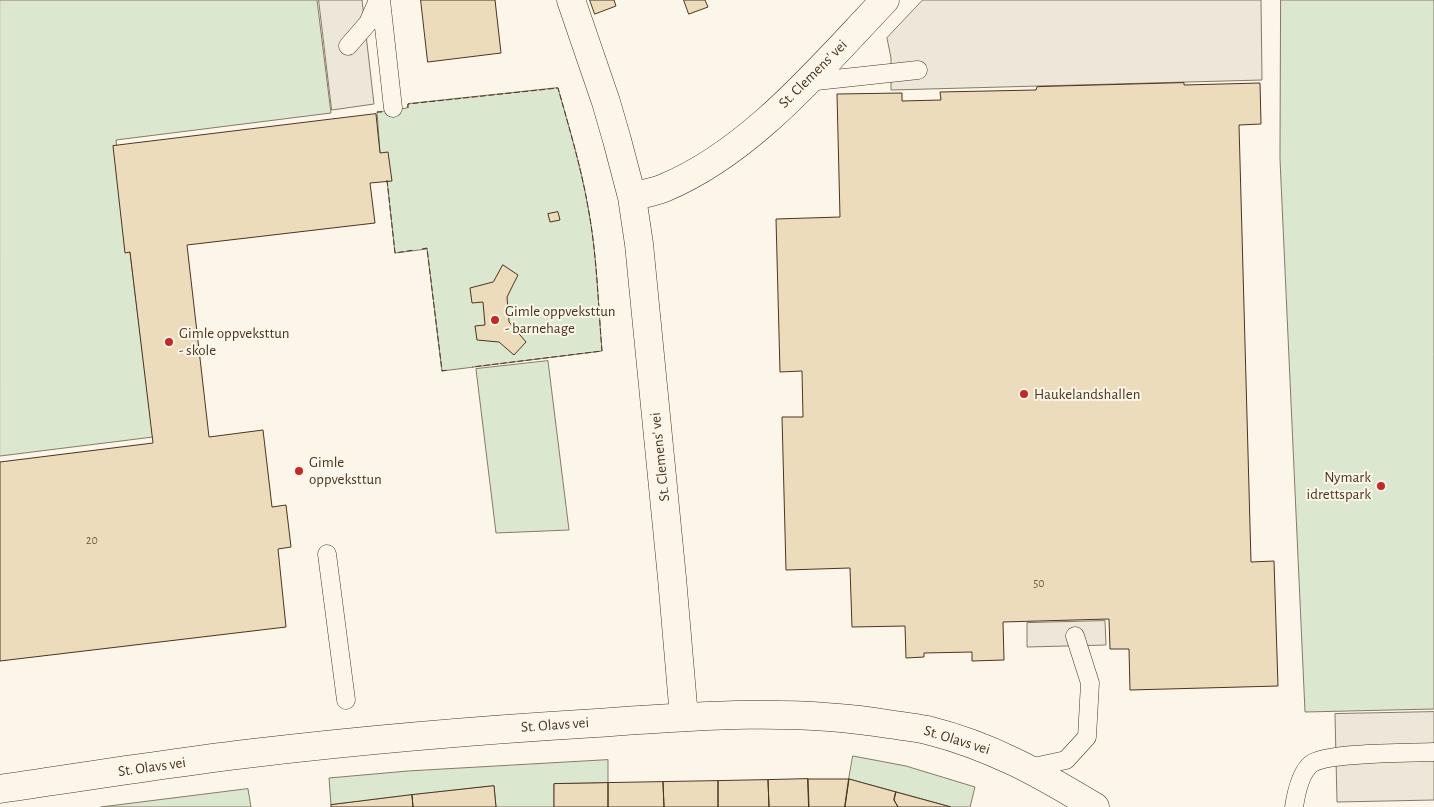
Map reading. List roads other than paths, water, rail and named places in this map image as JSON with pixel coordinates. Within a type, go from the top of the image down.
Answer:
[{"type":"street","name":"St. Clemens' vei","points":[[571,0],[606,102],[632,197],[639,244],[684,717]]},
{"type":"street","name":"St. Clemens' vei","points":[[632,197],[664,188],[713,162],[755,132],[807,82],[885,0]]},
{"type":"street","name":"St. Olavs vei","points":[[0,789],[244,754],[494,729],[684,717],[804,714],[869,720],[925,730],[962,740],[995,752],[1029,768],[1095,807]]},
{"type":"lane","points":[[348,46],[368,23],[379,0]]},
{"type":"lane","points":[[379,0],[393,108]]},
{"type":"lane","points":[[807,82],[918,70]]},
{"type":"lane","points":[[327,554],[346,700]]},
{"type":"lane","points":[[1029,768],[1066,760],[1087,737],[1090,683],[1075,636]]},
{"type":"lane","points":[[1294,807],[1299,783],[1311,764],[1334,756],[1434,752]]},
{"type":"place","name":"Gimle oppveksttun - barnehage","points":[[495,320]]},
{"type":"place","name":"Gimle oppveksttun - skole","points":[[169,342]]},
{"type":"place","name":"Haukelandshallen","points":[[1024,394]]},
{"type":"place","name":"Gimle oppveksttun","points":[[299,471]]},
{"type":"place","name":"Nymark idrettspark","points":[[1381,486]]}]
